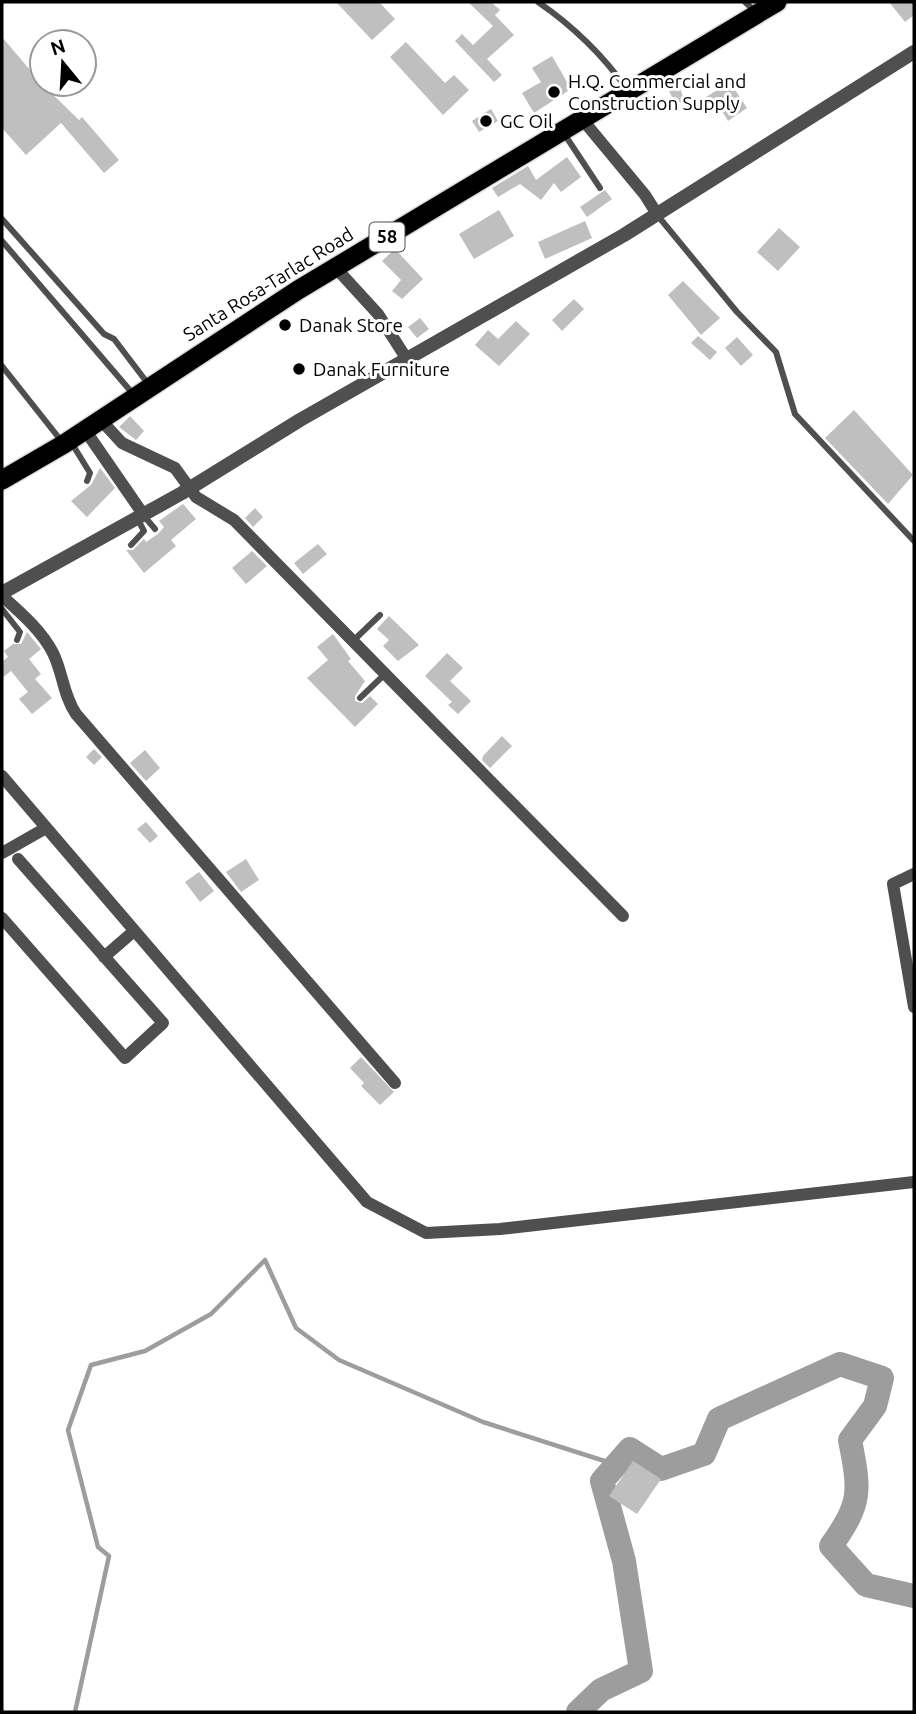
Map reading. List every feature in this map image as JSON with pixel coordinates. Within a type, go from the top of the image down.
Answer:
[{"type":"highway","name":"Santa Rosa-Tarlac Road","points":[[2,480],[80,433],[335,268],[629,90],[751,8],[777,2]]},
{"type":"street","points":[[395,1083],[76,714],[65,696],[52,652],[26,618],[2,595],[190,489],[311,414],[408,361],[657,214],[914,52]]},
{"type":"street","points":[[582,119],[645,195],[657,214]]},
{"type":"street","points":[[335,268],[378,314],[408,361]]},
{"type":"street","points":[[80,433],[122,443],[175,468],[196,497],[234,520],[623,916]]},
{"type":"street","points":[[80,433],[140,516]]},
{"type":"street","points":[[2,776],[367,1202],[426,1233],[500,1229],[914,1182]]},
{"type":"street","points":[[2,853],[46,828]]},
{"type":"street","points":[[2,918],[125,1058],[163,1023],[18,859]]},
{"type":"street","points":[[914,874],[893,884],[914,1007]]},
{"type":"street","points":[[104,957],[134,931]]},
{"type":"lane","points":[[538,2],[575,29],[610,65],[629,90]]},
{"type":"lane","points":[[562,131],[600,188]]},
{"type":"lane","points":[[657,214],[737,312],[776,352],[795,414],[914,541]]},
{"type":"lane","points":[[2,219],[104,334],[114,339],[143,391]]},
{"type":"lane","points":[[2,241],[143,391]]},
{"type":"lane","points":[[2,366],[80,433],[90,472],[87,481]]},
{"type":"lane","points":[[140,516],[155,529]]},
{"type":"lane","points":[[131,545],[144,531],[140,516]]},
{"type":"lane","points":[[2,609],[21,634],[17,640]]},
{"type":"lane","points":[[352,641],[380,615]]},
{"type":"lane","points":[[360,698],[385,674]]},
{"type":"building","points":[[336,2],[379,2],[395,19],[372,40]]},
{"type":"building","points":[[468,2],[491,2],[500,10],[495,15],[514,35],[487,59],[502,75],[494,82],[455,41],[462,34],[473,45],[493,26]]},
{"type":"building","points":[[889,2],[914,2],[914,15],[905,22]]},
{"type":"building","points":[[2,37],[28,68],[28,98],[56,98],[79,120],[82,117],[119,160],[104,173],[61,123],[26,155],[2,128]]},
{"type":"building","points":[[406,42],[445,83],[454,75],[469,90],[443,115],[390,57]]},
{"type":"building","points":[[552,56],[571,89],[534,113],[522,93],[541,82],[532,68]]},
{"type":"building","points":[[678,82],[684,100],[676,105],[666,85]]},
{"type":"building","points":[[730,82],[747,108],[728,121],[722,111],[717,114],[706,97]]},
{"type":"building","points":[[491,109],[498,121],[479,132],[472,121]]},
{"type":"building","points":[[567,157],[581,177],[561,192],[554,183],[541,200],[520,184],[498,197],[492,188],[528,166],[536,180]]},
{"type":"building","points":[[605,190],[612,199],[587,217],[580,207]]},
{"type":"building","points":[[499,210],[514,236],[474,259],[459,234]]},
{"type":"building","points":[[585,221],[592,238],[545,259],[538,242]]},
{"type":"building","points":[[779,228],[800,247],[778,271],[757,252]]},
{"type":"building","points":[[395,249],[423,279],[402,299],[392,291],[401,280],[382,261]]},
{"type":"building","points":[[683,281],[720,318],[701,335],[668,295]]},
{"type":"building","points":[[574,299],[584,309],[562,331],[552,320]]},
{"type":"building","points":[[420,318],[429,329],[417,338],[408,327]]},
{"type":"building","points":[[516,321],[530,334],[499,366],[475,345],[488,330],[498,339]]},
{"type":"building","points":[[698,336],[717,352],[710,360],[691,343]]},
{"type":"building","points":[[737,337],[753,355],[741,366],[725,348]]},
{"type":"building","points":[[854,410],[913,475],[888,504],[825,438]]},
{"type":"building","points":[[130,416],[144,431],[136,440],[119,427]]},
{"type":"building","points":[[100,468],[115,488],[87,517],[71,501],[91,485]]},
{"type":"building","points":[[183,504],[196,519],[171,540],[176,546],[144,573],[126,550],[133,550],[144,539],[146,542],[158,534],[164,527],[159,521]]},
{"type":"building","points":[[255,508],[263,517],[253,527],[245,518]]},
{"type":"building","points":[[318,544],[327,554],[303,574],[294,563]]},
{"type":"building","points":[[252,551],[267,566],[246,584],[232,568]]},
{"type":"building","points":[[389,616],[419,645],[398,661],[383,646],[389,640],[377,629]]},
{"type":"building","points":[[27,632],[41,649],[29,659],[41,674],[35,679],[52,698],[32,714],[19,699],[28,692],[11,671],[2,678],[2,662],[8,657],[4,651],[13,644],[21,644]]},
{"type":"building","points":[[333,634],[351,659],[348,661],[365,681],[355,696],[355,701],[362,703],[370,696],[378,704],[355,727],[307,678],[328,660],[317,647]]},
{"type":"building","points":[[447,653],[463,668],[450,681],[471,701],[458,714],[448,705],[452,702],[425,676]]},
{"type":"building","points":[[502,736],[512,746],[490,768],[482,760],[483,756]]},
{"type":"building","points":[[94,749],[102,757],[94,765],[86,757]]},
{"type":"building","points":[[145,750],[160,768],[146,781],[130,763]]},
{"type":"building","points":[[146,822],[158,836],[150,843],[137,829]]},
{"type":"building","points":[[246,859],[259,880],[241,892],[226,872]]},
{"type":"building","points":[[199,872],[214,891],[200,902],[185,882]]},
{"type":"building","points":[[361,1057],[394,1092],[380,1105],[361,1086],[364,1083],[350,1068]]},
{"type":"building","points":[[633,1461],[661,1479],[637,1514],[609,1496]]},
{"type":"waterway","points":[[75,1712],[109,1556],[98,1547],[68,1430],[91,1365],[145,1351],[211,1314],[265,1260],[296,1328],[339,1360],[483,1422],[617,1465]]},
{"type":"waterway","points":[[578,1712],[601,1690],[641,1671],[624,1561],[602,1481],[630,1449],[661,1469],[704,1454],[719,1419],[840,1364],[882,1378],[875,1406],[850,1440],[856,1472],[856,1496],[848,1518],[831,1546],[866,1585],[914,1596]]},
{"type":"place","name":"H.Q. Commercial and Construction Supply","points":[[554,92]]},
{"type":"place","name":"GC Oil","points":[[486,121]]},
{"type":"place","name":"Danak Store","points":[[285,325]]},
{"type":"place","name":"Danak Furniture","points":[[299,369]]}]
